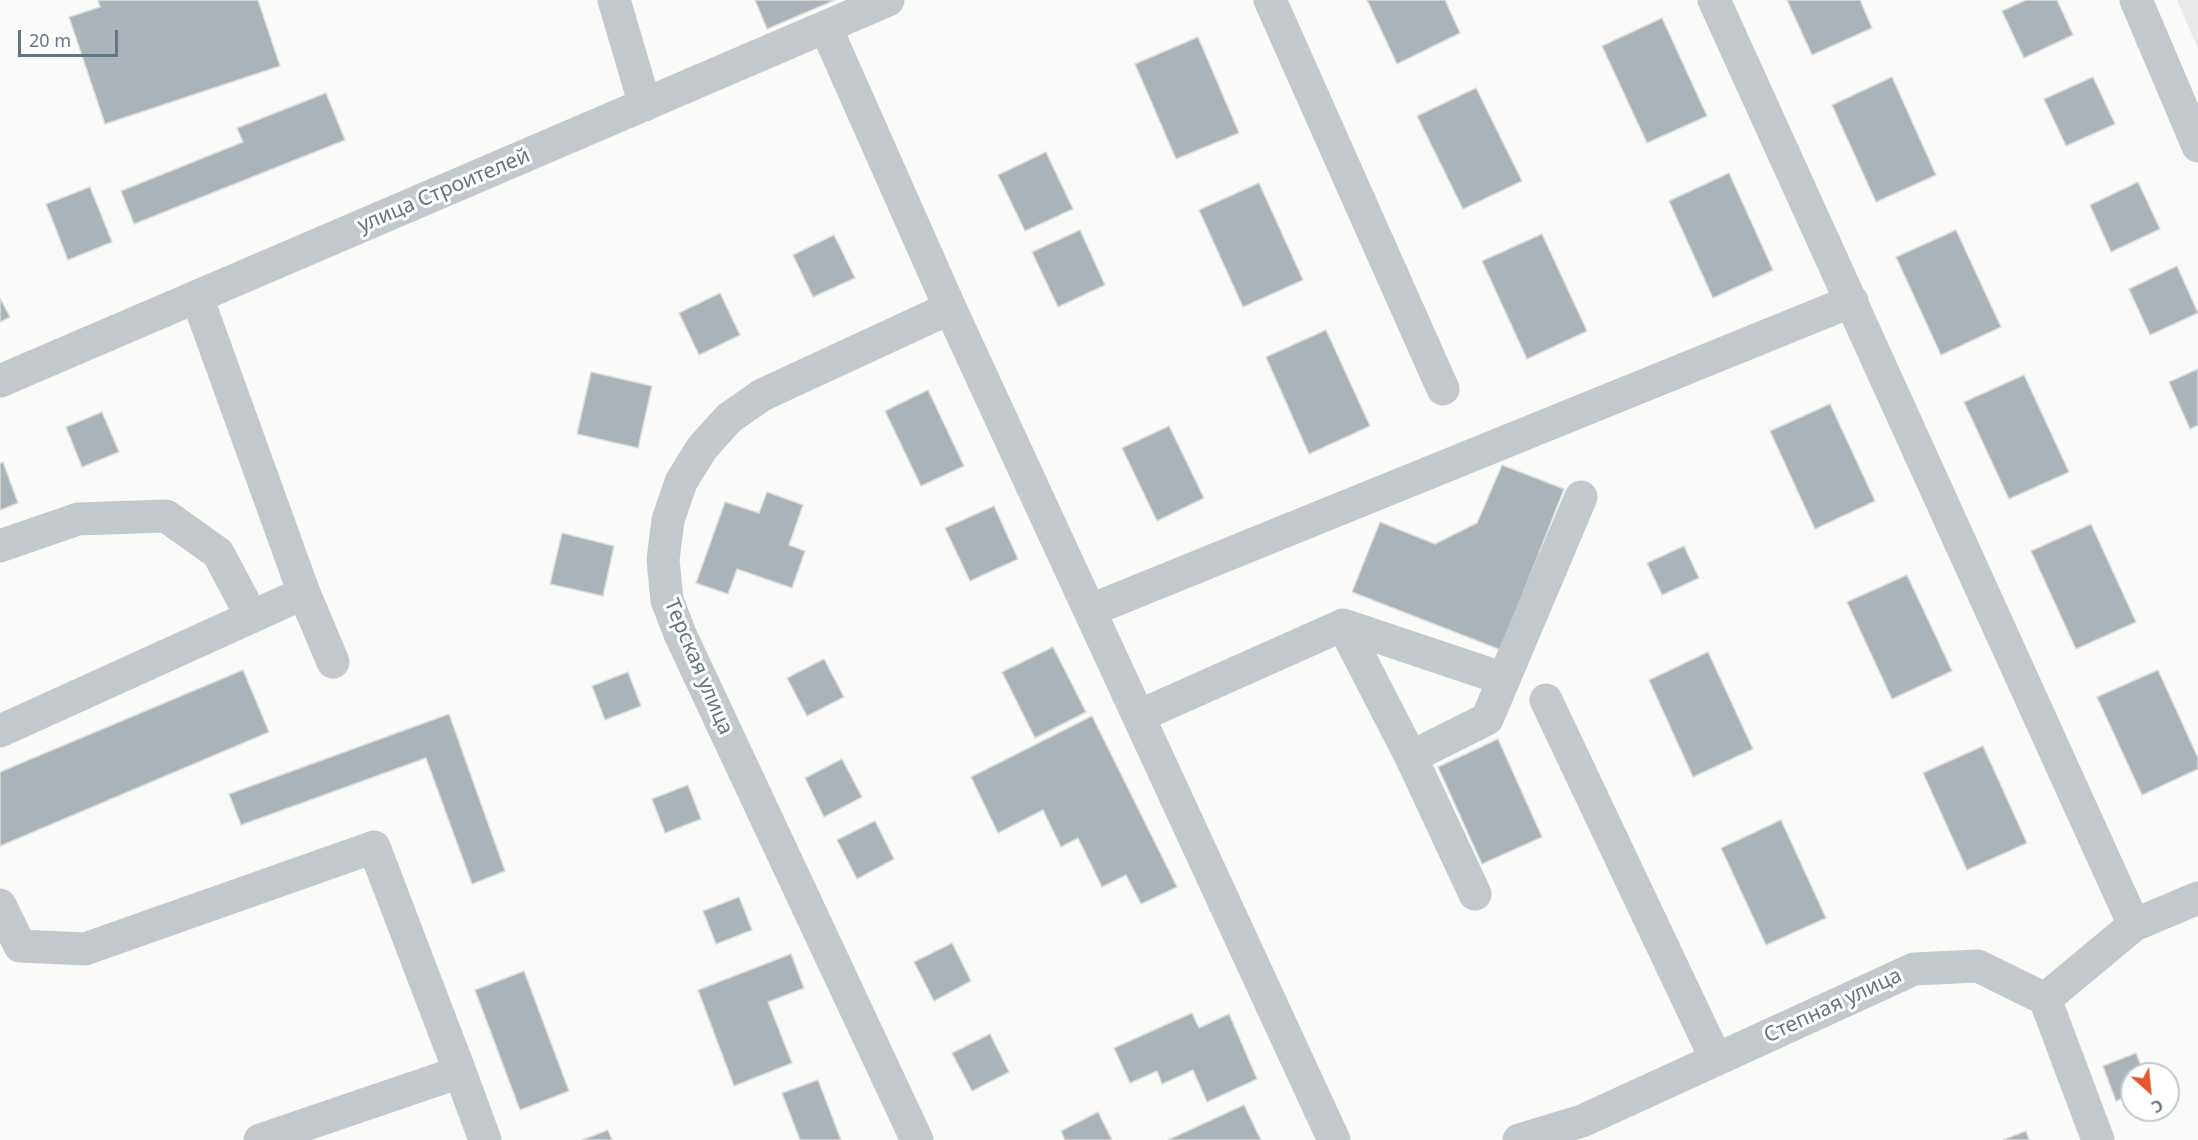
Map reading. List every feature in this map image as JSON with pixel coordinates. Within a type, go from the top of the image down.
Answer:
[{"type":"street","points":[[614,0],[645,105]]},
{"type":"street","name":"улица Строителей","points":[[0,381],[888,0]]},
{"type":"street","points":[[1270,0],[1443,389]]},
{"type":"street","points":[[1714,0],[2134,925]]},
{"type":"street","points":[[2136,0],[2198,146]]},
{"type":"street","points":[[826,28],[950,308],[1334,1140]]},
{"type":"street","points":[[197,297],[304,593],[333,662]]},
{"type":"street","points":[[1090,610],[1852,301]]},
{"type":"street","name":"Терская улица","points":[[917,1140],[680,634],[667,600],[663,560],[668,520],[681,482],[702,448],[729,418],[762,395],[950,308]]},
{"type":"street","points":[[1411,757],[1487,719],[1581,497]]},
{"type":"street","points":[[0,546],[78,519],[166,516],[218,554],[252,617]]},
{"type":"street","points":[[0,732],[304,593]]},
{"type":"street","points":[[1139,716],[1343,625],[1504,679]]},
{"type":"street","points":[[1343,625],[1411,757],[1475,894]]},
{"type":"street","points":[[1546,700],[1716,1059]]},
{"type":"street","points":[[0,905],[20,946],[85,949],[374,847],[485,1140]]},
{"type":"street","points":[[2098,1140],[2045,999],[2134,925],[2198,898]]},
{"type":"street","name":"Степная улица","points":[[1520,1140],[1586,1130],[1716,1059],[1914,969],[1978,966],[2045,999]]},
{"type":"street","points":[[260,1140],[460,1072]]},
{"type":"shaded area","points":[[2177,0],[2198,0],[2198,49]]},
{"type":"building","points":[[98,0],[258,0],[280,66],[105,124],[69,17],[100,7]]},
{"type":"building","points":[[755,0],[835,0],[767,29]]},
{"type":"building","points":[[1367,0],[1445,0],[1460,33],[1397,64]]},
{"type":"building","points":[[1787,0],[1860,0],[1872,28],[1812,55]]},
{"type":"building","points":[[2026,0],[2057,0],[2073,35],[2024,58],[2002,11]]},
{"type":"building","points":[[1662,18],[1707,116],[1647,143],[1602,46]]},
{"type":"building","points":[[1198,37],[1239,133],[1176,159],[1135,64]]},
{"type":"building","points":[[1892,77],[1936,175],[1876,202],[1832,105]]},
{"type":"building","points":[[2093,77],[2115,124],[2066,146],[2044,99]]},
{"type":"building","points":[[1476,88],[1522,181],[1463,209],[1417,116]]},
{"type":"building","points":[[326,93],[345,140],[134,224],[121,191],[243,142],[237,128]]},
{"type":"building","points":[[1046,152],[1073,209],[1025,231],[998,175]]},
{"type":"building","points":[[1729,173],[1773,270],[1713,298],[1669,201]]},
{"type":"building","points":[[2138,182],[2160,229],[2111,252],[2090,205]]},
{"type":"building","points":[[1259,183],[1303,280],[1243,307],[1199,210]]},
{"type":"building","points":[[90,187],[112,242],[68,260],[46,204]]},
{"type":"building","points":[[1080,230],[1105,285],[1058,307],[1032,252]]},
{"type":"building","points":[[1956,230],[2001,327],[1941,355],[1896,257]]},
{"type":"building","points":[[1542,234],[1587,331],[1527,359],[1482,261]]},
{"type":"building","points":[[834,235],[855,278],[813,297],[793,255]]},
{"type":"building","points":[[2177,266],[2198,313],[2150,335],[2129,289]]},
{"type":"building","points":[[720,293],[740,335],[699,355],[679,313]]},
{"type":"building","points":[[0,298],[10,317],[0,322]]},
{"type":"building","points":[[1326,330],[1370,426],[1309,454],[1266,357]]},
{"type":"building","points":[[2198,369],[2198,425],[2190,429],[2169,382]]},
{"type":"building","points":[[591,372],[652,386],[638,448],[577,434]]},
{"type":"building","points":[[2024,375],[2069,472],[2009,499],[1964,402]]},
{"type":"building","points":[[928,390],[964,466],[921,486],[885,411]]},
{"type":"building","points":[[1830,404],[1875,501],[1815,529],[1770,431]]},
{"type":"building","points":[[102,412],[119,452],[82,467],[66,427]]},
{"type":"building","points":[[1169,426],[1204,498],[1157,521],[1122,448]]},
{"type":"building","points":[[3,462],[18,503],[0,510],[0,464]]},
{"type":"building","points":[[1502,465],[1564,489],[1501,650],[1352,592],[1380,522],[1435,544],[1477,523]]},
{"type":"building","points":[[767,492],[803,505],[789,545],[805,551],[792,588],[737,569],[728,594],[696,583],[725,502],[759,513]]},
{"type":"building","points":[[994,506],[1018,559],[970,581],[945,528]]},
{"type":"building","points":[[2091,524],[2136,622],[2076,649],[2031,551]]},
{"type":"building","points":[[562,533],[614,546],[603,596],[550,584]]},
{"type":"building","points":[[1684,546],[1699,578],[1662,595],[1647,563]]},
{"type":"building","points":[[1907,575],[1952,671],[1892,699],[1847,602]]},
{"type":"building","points":[[1053,647],[1086,712],[1035,738],[1002,672]]},
{"type":"building","points":[[1708,652],[1753,749],[1693,777],[1649,680]]},
{"type":"building","points":[[824,659],[844,697],[807,716],[787,678]]},
{"type":"building","points":[[243,670],[269,732],[0,846],[0,772]]},
{"type":"building","points":[[2158,670],[2198,758],[2198,769],[2142,795],[2097,697]]},
{"type":"building","points":[[628,672],[641,706],[605,720],[592,686]]},
{"type":"building","points":[[449,714],[505,871],[472,884],[426,758],[241,825],[229,794]]},
{"type":"building","points":[[1092,716],[1177,887],[1141,904],[1126,875],[1102,887],[1078,838],[1061,847],[1043,810],[998,833],[971,777]]},
{"type":"building","points":[[1498,739],[1542,837],[1482,864],[1438,767]]},
{"type":"building","points":[[1983,746],[2027,843],[1967,870],[1923,773]]},
{"type":"building","points":[[842,759],[862,797],[824,817],[805,778]]},
{"type":"building","points":[[688,785],[701,819],[665,833],[652,799]]},
{"type":"building","points":[[1781,820],[1826,918],[1766,945],[1721,848]]},
{"type":"building","points":[[875,821],[894,859],[857,879],[837,840]]},
{"type":"building","points":[[739,897],[752,930],[716,944],[703,911]]},
{"type":"building","points":[[952,943],[971,981],[934,1001],[914,962]]},
{"type":"building","points":[[791,954],[804,988],[768,1002],[792,1063],[734,1086],[698,990]]},
{"type":"building","points":[[524,971],[569,1091],[520,1110],[475,990]]},
{"type":"building","points":[[1192,1013],[1199,1028],[1229,1014],[1257,1079],[1207,1102],[1193,1070],[1162,1084],[1157,1071],[1130,1083],[1114,1048]]},
{"type":"building","points":[[990,1034],[1009,1072],[972,1091],[952,1053]]},
{"type":"building","points":[[2136,1053],[2139,1062],[2120,1062],[2120,1100],[2116,1101],[2103,1066]]},
{"type":"building","points":[[818,1080],[841,1140],[800,1140],[782,1093]]},
{"type":"building","points":[[1244,1105],[1261,1140],[1168,1140]]},
{"type":"building","points":[[1098,1112],[1112,1140],[1065,1140],[1061,1131]]},
{"type":"building","points":[[608,1130],[612,1140],[582,1140]]},
{"type":"building","points":[[2026,1131],[2029,1140],[2003,1140]]}]
